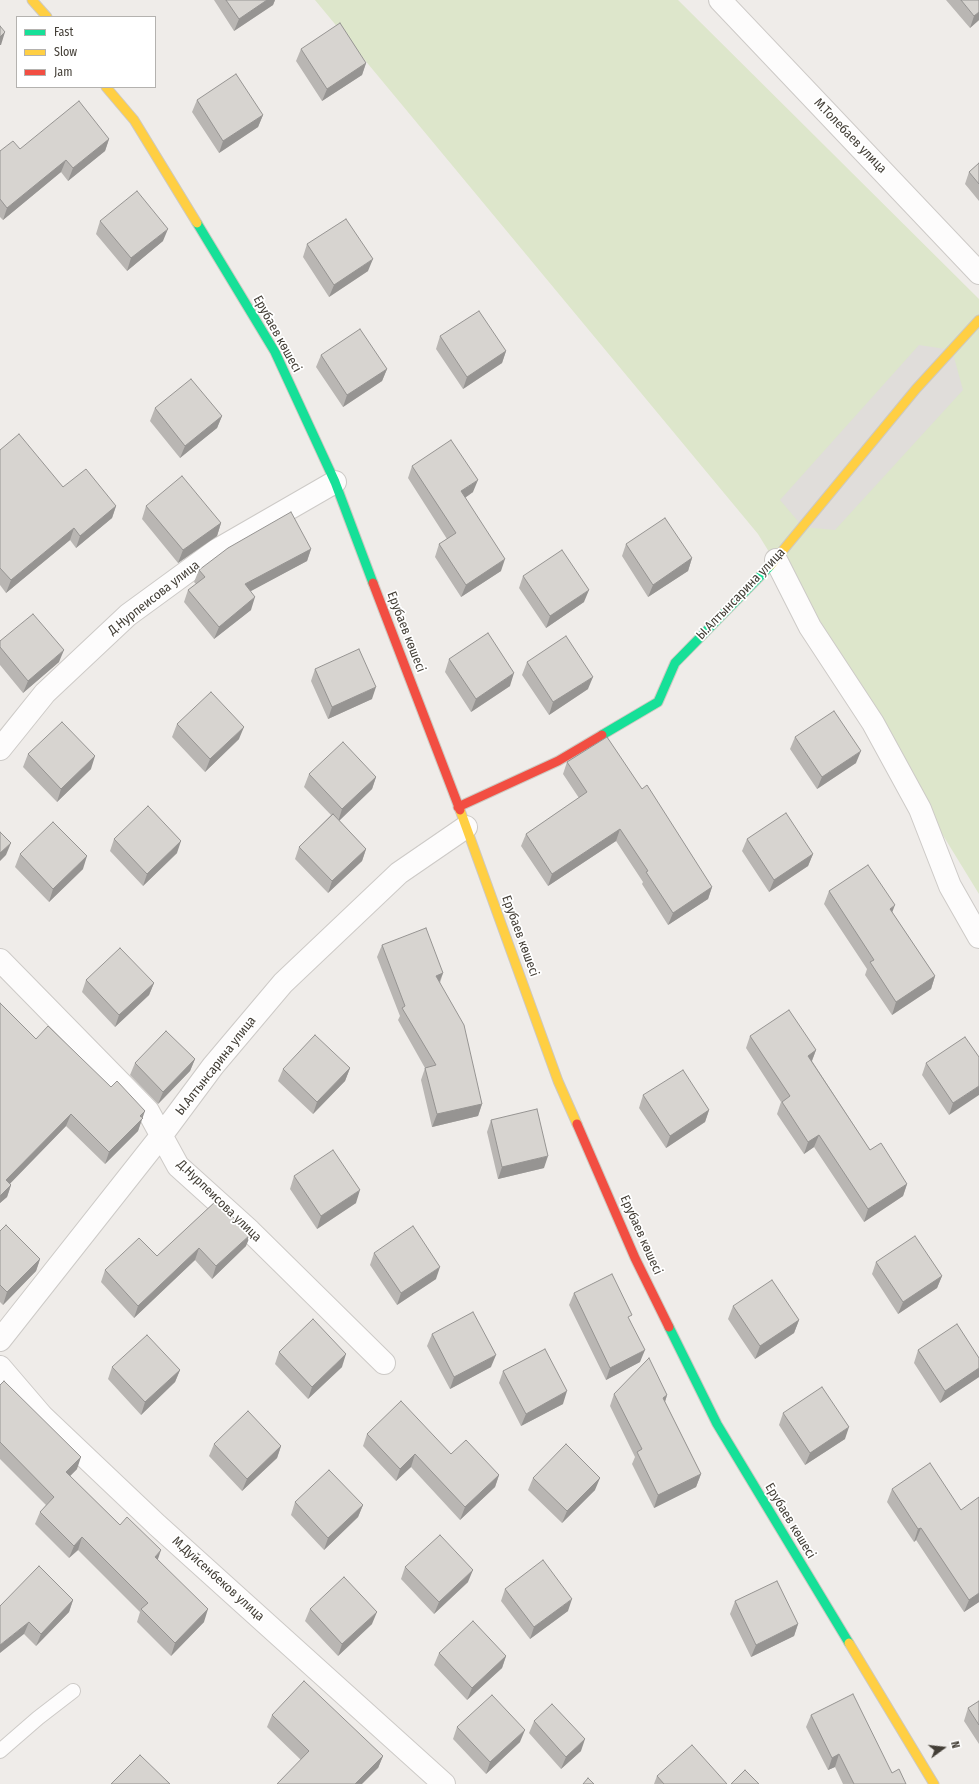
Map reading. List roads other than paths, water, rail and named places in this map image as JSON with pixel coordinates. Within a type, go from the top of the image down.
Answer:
[{"type":"main road","points":[[32,0],[46,16]]},
{"type":"main road","name":"Ерубаев көшесі","points":[[107,88],[134,120],[275,352],[335,482],[466,827],[558,1081],[635,1258],[717,1424],[934,1784]]},
{"type":"main road","name":"Ы.Алтынсарина улица","points":[[458,807],[558,761],[658,702],[674,663],[776,560],[916,389],[979,320]]},
{"type":"street","name":"М.Толебаев улица","points":[[720,0],[979,273]]},
{"type":"street","name":"Д.Нурпеисова улица","points":[[0,749],[45,693],[128,615],[218,550],[335,482]]},
{"type":"street","points":[[776,560],[810,627],[873,723],[920,809],[950,886],[979,937]]},
{"type":"street","name":"Ы.Алтынсарина улица","points":[[0,1340],[161,1136],[213,1066],[284,983],[399,873],[466,827]]},
{"type":"street","name":"Д.Нурпеисова улица","points":[[0,960],[148,1111],[178,1166],[250,1231],[384,1363]]},
{"type":"street","name":"М.Дуйсенбеков улица","points":[[0,1367],[42,1416],[157,1524],[444,1784]]},
{"type":"lane","points":[[0,1751],[38,1718],[73,1692]]}]
